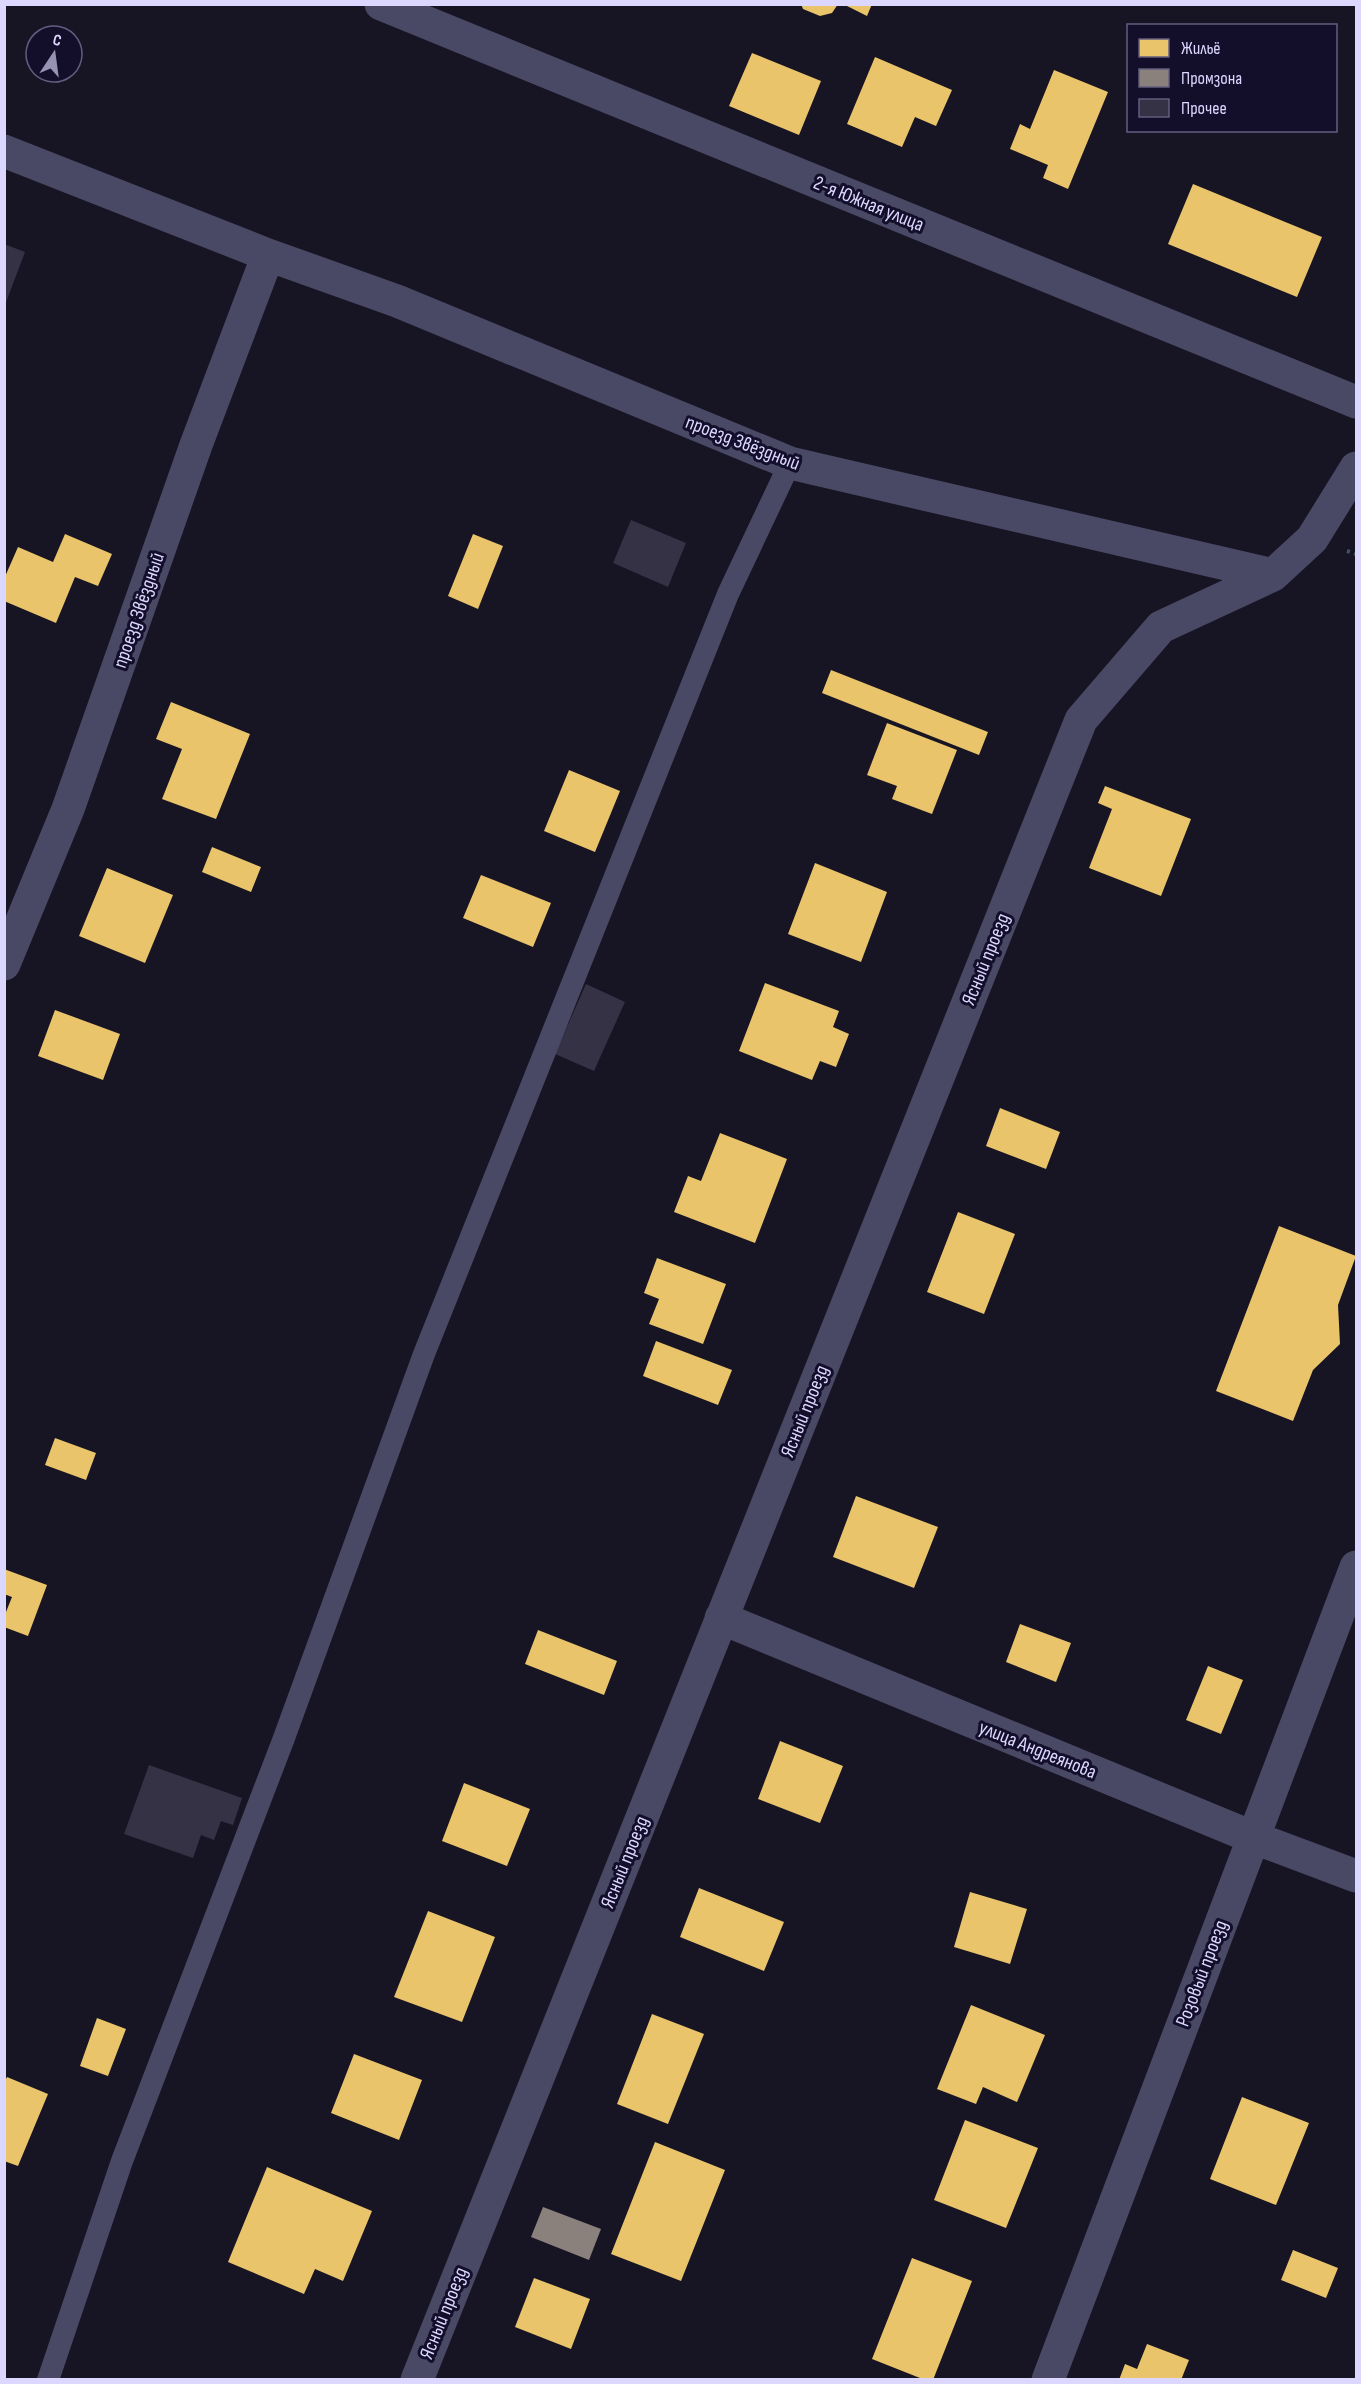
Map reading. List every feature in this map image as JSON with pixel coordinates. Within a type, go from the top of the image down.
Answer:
[{"type":"street","name":"2-я Южная улица","points":[[381,4],[1356,402]]},
{"type":"street","name":"проезд Звёздный","points":[[4,151],[268,255],[397,301],[790,463],[1273,575]]},
{"type":"street","name":"проезд Звёздный","points":[[4,964],[68,809],[196,445],[268,255]]},
{"type":"street","name":"Ясный проезд","points":[[417,2379],[1081,720],[1161,627],[1273,575],[1312,539],[1356,468]]},
{"type":"street","name":"Розовый проезд","points":[[1048,2379],[1356,1567]]},
{"type":"street","name":"улица Андреянова","points":[[722,1618],[1252,1837],[1356,1876]]},
{"type":"lane","points":[[48,2379],[122,2161],[284,1738],[424,1354],[728,594],[790,463]]},
{"type":"building: Жильё","points":[[801,4],[838,4],[832,13],[820,16],[803,9]]},
{"type":"building: Жильё","points":[[843,4],[872,4],[867,16]]},
{"type":"building: Жильё","points":[[752,53],[821,81],[799,135],[729,106]]},
{"type":"building: Жильё","points":[[875,57],[952,90],[936,126],[915,117],[902,147],[847,124]]},
{"type":"building: Жильё","points":[[1054,70],[1108,92],[1068,189],[1043,178],[1048,165],[1010,149],[1020,124],[1030,129]]},
{"type":"building: Жильё","points":[[1193,184],[1322,237],[1297,297],[1168,244]]},
{"type":"building: Жильё","points":[[65,534],[112,554],[98,586],[75,577],[56,623],[4,601],[4,579],[18,547],[53,562]]},
{"type":"building: Жильё","points":[[473,534],[503,546],[478,609],[448,596]]},
{"type":"building: Жильё","points":[[831,670],[988,732],[979,755],[822,693]]},
{"type":"building: Жильё","points":[[171,702],[250,734],[216,819],[162,799],[182,749],[156,739]]},
{"type":"building: Жильё","points":[[887,723],[957,750],[932,814],[892,799],[897,786],[867,775]]},
{"type":"building: Жильё","points":[[569,770],[620,791],[595,852],[544,831]]},
{"type":"building: Жильё","points":[[1105,786],[1191,819],[1161,896],[1089,868],[1112,809],[1098,803]]},
{"type":"building: Жильё","points":[[212,847],[261,867],[251,892],[202,872]]},
{"type":"building: Жильё","points":[[815,863],[887,892],[861,962],[788,934]]},
{"type":"building: Жильё","points":[[107,868],[173,895],[145,963],[79,936]]},
{"type":"building: Жильё","points":[[481,875],[551,903],[533,947],[463,918]]},
{"type":"building: Жильё","points":[[765,983],[839,1011],[833,1027],[849,1034],[836,1067],[820,1061],[812,1080],[739,1051]]},
{"type":"building: Жильё","points":[[55,1010],[120,1034],[103,1080],[38,1056]]},
{"type":"building: Жильё","points":[[1000,1108],[1060,1132],[1046,1169],[986,1146]]},
{"type":"building: Жильё","points":[[720,1133],[787,1159],[755,1243],[674,1212],[688,1176],[701,1181]]},
{"type":"building: Жильё","points":[[958,1212],[1015,1234],[984,1314],[927,1292]]},
{"type":"building: Жильё","points":[[1279,1226],[1356,1256],[1338,1305],[1340,1344],[1313,1370],[1293,1421],[1216,1391]]},
{"type":"building: Жильё","points":[[657,1258],[726,1284],[703,1344],[649,1324],[659,1299],[644,1293]]},
{"type":"building: Жильё","points":[[656,1341],[732,1370],[718,1405],[643,1376]]},
{"type":"building: Жильё","points":[[55,1438],[96,1453],[86,1480],[45,1465]]},
{"type":"building: Жильё","points":[[856,1496],[938,1527],[914,1588],[833,1557]]},
{"type":"building: Жильё","points":[[4,1569],[47,1585],[28,1636],[4,1627],[4,1617],[12,1597],[4,1594]]},
{"type":"building: Жильё","points":[[1020,1624],[1071,1643],[1056,1682],[1006,1662]]},
{"type":"building: Жильё","points":[[538,1630],[617,1661],[604,1695],[525,1664]]},
{"type":"building: Жильё","points":[[1208,1666],[1243,1680],[1221,1734],[1186,1720]]},
{"type":"building: Жильё","points":[[780,1741],[843,1766],[820,1823],[758,1799]]},
{"type":"building: Жильё","points":[[464,1783],[530,1809],[507,1866],[442,1841]]},
{"type":"building: Жильё","points":[[699,1888],[784,1922],[764,1971],[680,1937]]},
{"type":"building: Жильё","points":[[970,1892],[1027,1909],[1010,1964],[954,1947]]},
{"type":"building: Жильё","points":[[428,1911],[495,1937],[462,2022],[394,1997]]},
{"type":"building: Жильё","points":[[971,2005],[1045,2035],[1017,2102],[983,2087],[976,2104],[937,2089]]},
{"type":"building: Жильё","points":[[652,2014],[704,2034],[668,2124],[617,2104]]},
{"type":"building: Жильё","points":[[97,2018],[126,2029],[108,2076],[80,2066]]},
{"type":"building: Жильё","points":[[354,2054],[422,2080],[399,2140],[331,2113]]},
{"type":"building: Жильё","points":[[7,2077],[48,2094],[18,2166],[4,2161],[4,2083]]},
{"type":"building: Жильё","points":[[1242,2097],[1309,2123],[1276,2205],[1210,2179]]},
{"type":"building: Жильё","points":[[965,2120],[1038,2148],[1006,2228],[934,2200]]},
{"type":"building: Жильё","points":[[655,2142],[725,2170],[681,2281],[611,2254]]},
{"type":"building: Жильё","points":[[267,2167],[372,2211],[343,2281],[315,2269],[304,2294],[228,2262]]},
{"type":"building: Жильё","points":[[1293,2250],[1338,2268],[1326,2298],[1281,2280]]},
{"type":"building: Жильё","points":[[912,2258],[972,2281],[933,2380],[925,2380],[872,2359]]},
{"type":"building: Жильё","points":[[534,2278],[590,2299],[571,2349],[515,2327]]},
{"type":"building: Жильё","points":[[1147,2344],[1189,2360],[1181,2380],[1119,2380],[1125,2364],[1137,2369]]},
{"type":"building: Промзона","points":[[543,2207],[601,2229],[589,2260],[531,2237]]},
{"type":"building: Прочее","points":[[4,244],[25,252],[5,305],[4,305]]},
{"type":"building: Прочее","points":[[631,520],[686,543],[668,587],[613,563]]},
{"type":"building: Прочее","points":[[586,984],[625,1002],[594,1071],[555,1054]]},
{"type":"building: Прочее","points":[[149,1765],[242,1798],[233,1825],[221,1821],[214,1840],[201,1835],[193,1858],[124,1834]]}]
